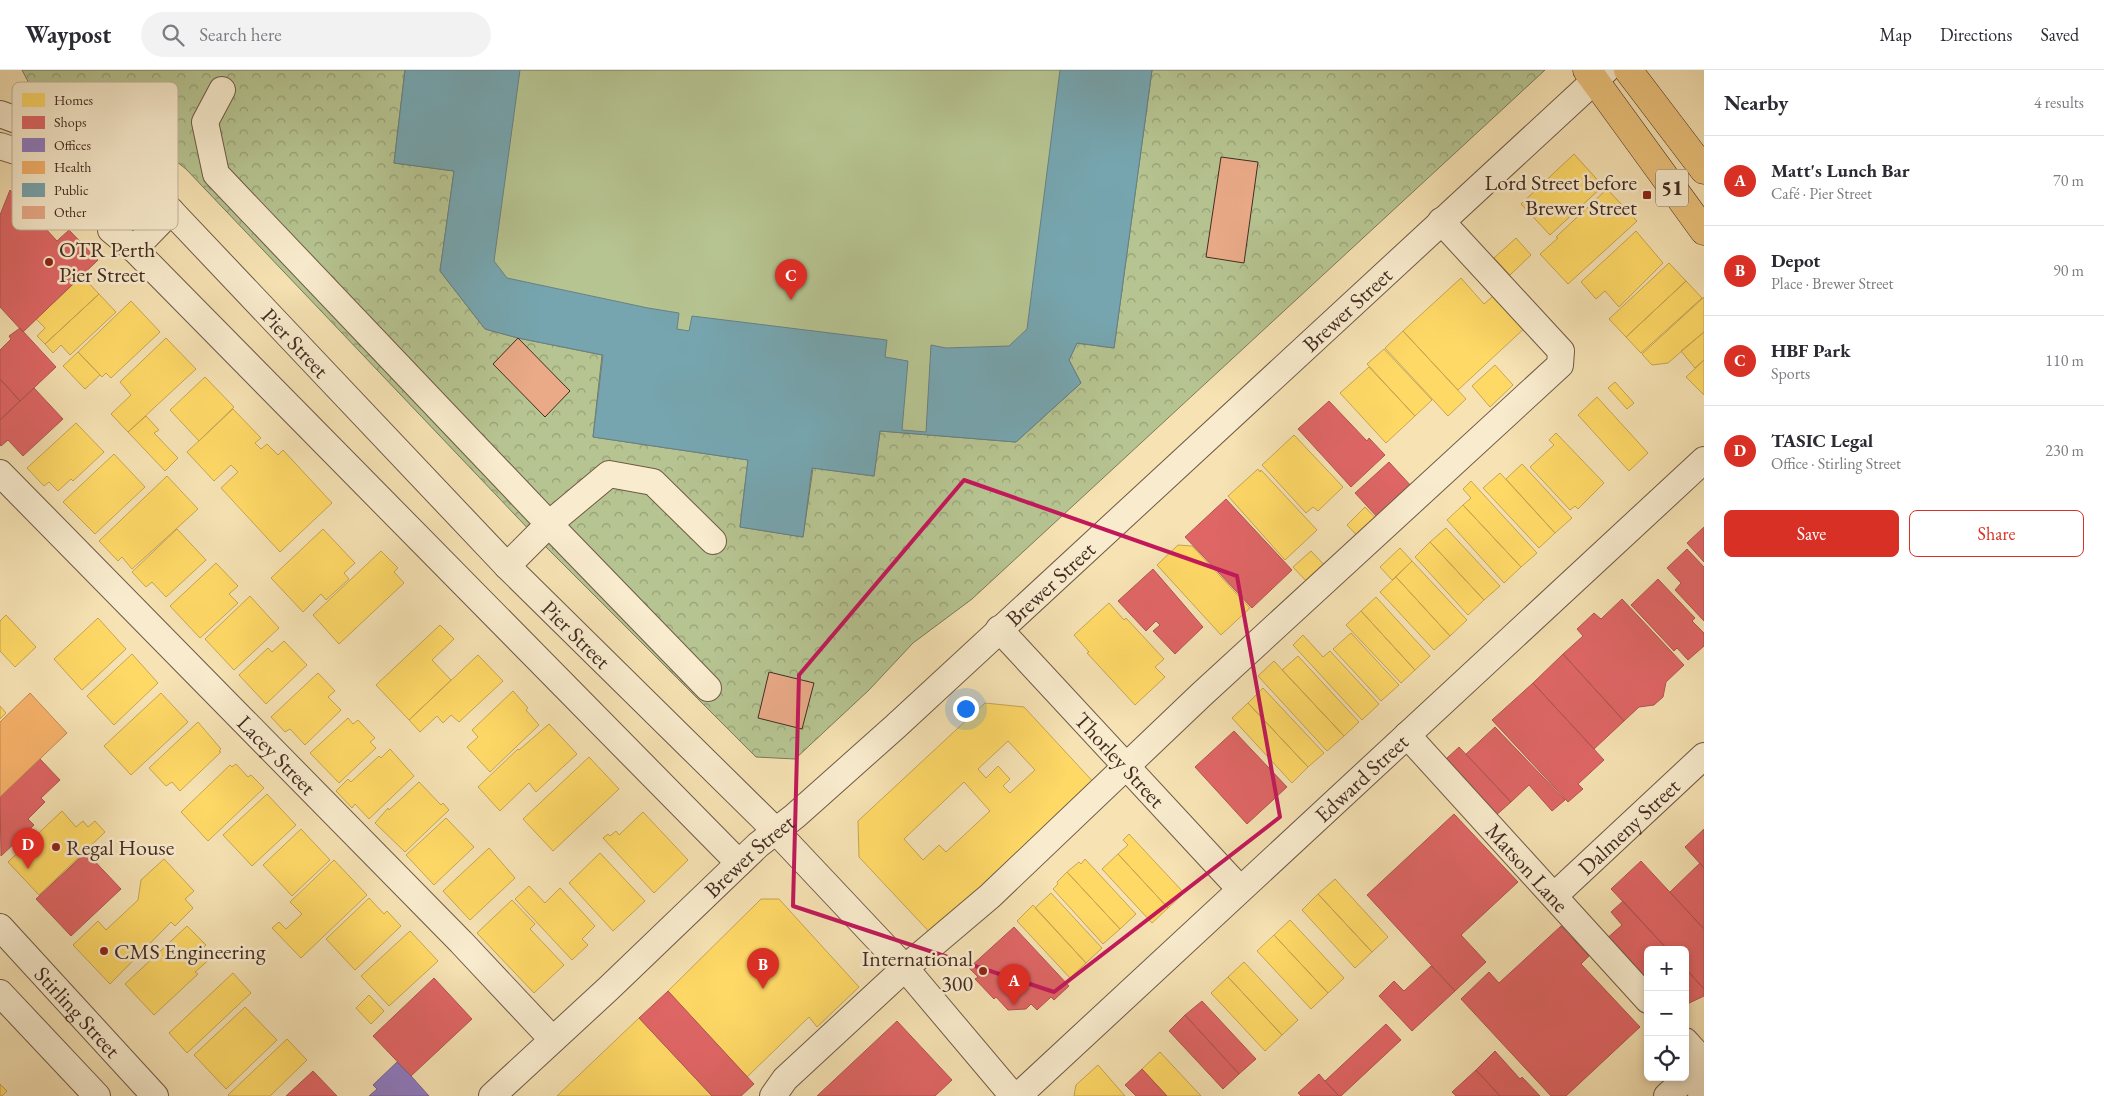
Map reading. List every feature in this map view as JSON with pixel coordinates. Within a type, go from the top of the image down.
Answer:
[{"type":"main road","name":"51","points":[[1628,70],[1704,170]]},
{"type":"main road","name":"51","points":[[1596,73],[1704,231]]},
{"type":"street","name":"Brewer Street","points":[[492,1096],[609,988],[739,863],[775,830],[795,816],[1441,221],[1596,73]]},
{"type":"street","points":[[222,90],[205,122],[216,174],[708,688]]},
{"type":"street","name":"Pier Street","points":[[0,114],[12,118]]},
{"type":"street","name":"Pier Street","points":[[0,146],[12,150]]},
{"type":"street","name":"Pier Street","points":[[178,217],[507,566],[775,830],[905,968],[1013,1096]]},
{"type":"street","points":[[773,1096],[785,1079],[905,968],[990,896],[1126,766],[1560,365],[1561,351],[1441,221]]},
{"type":"street","points":[[111,230],[134,249],[739,863]]},
{"type":"street","points":[[134,249],[152,230]]},
{"type":"street","name":"Edward Street","points":[[1018,1096],[1704,460]]},
{"type":"street","name":"Lacey Street","points":[[0,473],[461,942],[552,1039]]},
{"type":"street","points":[[507,566],[549,524],[608,474],[653,482],[713,541]]},
{"type":"street","name":"Thorley Street","points":[[999,629],[1240,889]]},
{"type":"street","name":"Matson Lane","points":[[1407,735],[1644,996]]},
{"type":"street","name":"Dalmeny Street","points":[[1554,896],[1704,756]]},
{"type":"street","name":"Stirling Street","points":[[0,928],[155,1096]]},
{"type":"street","name":"Stirling Street","points":[[0,993],[97,1096]]},
{"type":"street","points":[[1667,1096],[1704,1062],[1689,1045]]},
{"type":"street","points":[[1701,1096],[1704,1093]]},
{"type":"highlighted area","points":[[964,480],[1237,576],[1280,817],[1054,992],[793,906],[799,675]]},
{"type":"green space","points":[[22,70],[1545,70],[972,599],[913,643],[869,690],[795,759],[756,757],[536,537],[178,163],[178,82],[28,82]]},
{"type":"green space","points":[[405,70],[1152,70],[1114,348],[1077,343],[1069,360],[1081,383],[1016,442],[880,431],[874,476],[813,468],[803,537],[740,527],[748,460],[593,437],[602,355],[518,338],[485,329],[440,271],[454,171],[394,163]]},
{"type":"building: Homes","points":[[1574,154],[1603,186],[1550,235],[1521,204]]},
{"type":"building: Homes","points":[[1607,189],[1637,221],[1568,284],[1540,254]]},
{"type":"building: Homes","points":[[1636,231],[1663,263],[1619,307],[1605,291],[1596,299],[1581,282]]},
{"type":"building: Homes","points":[[1516,238],[1531,255],[1510,275],[1494,258]]},
{"type":"building: Homes","points":[[1669,263],[1686,281],[1626,337],[1609,319]]},
{"type":"building: Homes","points":[[82,276],[99,294],[45,344],[37,336],[45,328],[36,319]]},
{"type":"building: Homes","points":[[1461,278],[1484,304],[1499,291],[1529,324],[1458,390],[1403,331]]},
{"type":"building: Homes","points":[[1686,281],[1702,298],[1641,353],[1626,337]]},
{"type":"building: Homes","points":[[99,294],[116,312],[70,355],[61,345],[53,353],[45,344]]},
{"type":"building: Homes","points":[[1704,297],[1704,332],[1668,363],[1652,365],[1642,354]]},
{"type":"building: Homes","points":[[131,301],[160,332],[111,378],[106,373],[102,377],[78,352]]},
{"type":"building: Homes","points":[[1403,331],[1466,399],[1448,416],[1385,348]]},
{"type":"building: Homes","points":[[1704,332],[1704,360],[1695,368],[1681,351]]},
{"type":"building: Homes","points":[[166,338],[196,369],[128,432],[111,414],[131,395],[120,382]]},
{"type":"building: Homes","points":[[1384,349],[1432,400],[1415,416],[1367,364]]},
{"type":"building: Homes","points":[[78,352],[100,375],[85,389],[63,366]]},
{"type":"building: Homes","points":[[1704,360],[1704,395],[1686,377]]},
{"type":"building: Homes","points":[[1495,365],[1513,385],[1490,407],[1472,386]]},
{"type":"building: Homes","points":[[1369,367],[1415,416],[1386,443],[1340,393]]},
{"type":"building: Homes","points":[[205,377],[234,407],[199,441],[170,410]]},
{"type":"building: Homes","points":[[1615,382],[1634,403],[1627,409],[1608,388]]},
{"type":"building: Homes","points":[[1597,397],[1648,453],[1629,471],[1578,415]]},
{"type":"building: Homes","points":[[233,409],[261,438],[255,443],[261,449],[267,444],[278,455],[283,450],[332,503],[280,552],[221,488],[238,472],[231,465],[214,481],[187,452]]},
{"type":"building: Homes","points":[[146,416],[159,430],[154,433],[178,458],[165,471],[128,432]]},
{"type":"building: Homes","points":[[76,423],[104,452],[73,481],[71,479],[58,491],[49,482],[44,486],[27,468]]},
{"type":"building: Homes","points":[[1556,433],[1604,483],[1578,509],[1575,506],[1570,510],[1530,467],[1554,445],[1549,440]]},
{"type":"building: Homes","points":[[1294,435],[1343,487],[1318,511],[1313,507],[1306,513],[1262,465]]},
{"type":"building: Homes","points":[[114,454],[145,487],[95,534],[63,502]]},
{"type":"building: Homes","points":[[1522,464],[1572,518],[1555,533],[1506,479]]},
{"type":"building: Homes","points":[[1258,469],[1317,530],[1285,560],[1228,496]]},
{"type":"building: Homes","points":[[1500,473],[1555,533],[1539,548],[1483,488]]},
{"type":"building: Homes","points":[[167,476],[198,509],[132,569],[122,557],[118,561],[99,541]]},
{"type":"building: Homes","points":[[1471,481],[1537,553],[1521,567],[1463,505],[1471,498],[1463,489]]},
{"type":"building: Homes","points":[[1463,505],[1521,567],[1504,583],[1447,520]]},
{"type":"building: Homes","points":[[1365,507],[1383,526],[1365,544],[1347,525]]},
{"type":"building: Homes","points":[[1446,528],[1500,586],[1484,600],[1430,542]]},
{"type":"building: Homes","points":[[177,529],[206,560],[166,597],[152,582],[146,587],[132,572]]},
{"type":"building: Homes","points":[[323,529],[355,563],[344,573],[349,579],[326,600],[321,594],[303,612],[271,578]]},
{"type":"building: Homes","points":[[1430,542],[1484,600],[1468,615],[1415,557]]},
{"type":"building: Homes","points":[[1178,545],[1192,546],[1250,608],[1221,635],[1157,565]]},
{"type":"building: Homes","points":[[1400,548],[1412,561],[1392,580],[1380,567]]},
{"type":"building: Homes","points":[[381,551],[398,568],[394,572],[404,583],[339,644],[313,615]]},
{"type":"building: Homes","points":[[1311,551],[1327,568],[1309,584],[1293,567]]},
{"type":"building: Homes","points":[[1412,561],[1467,620],[1450,636],[1396,577]]},
{"type":"building: Homes","points":[[216,563],[238,586],[229,594],[238,603],[200,638],[170,606]]},
{"type":"building: Homes","points":[[1396,577],[1450,636],[1434,650],[1380,592]]},
{"type":"building: Homes","points":[[250,596],[279,628],[234,670],[205,639]]},
{"type":"building: Homes","points":[[1376,597],[1430,656],[1415,670],[1361,611]]},
{"type":"building: Homes","points":[[1109,603],[1124,620],[1126,618],[1164,659],[1155,667],[1165,677],[1135,705],[1087,653],[1089,652],[1074,635]]},
{"type":"building: Homes","points":[[1361,611],[1415,670],[1401,683],[1346,625]]},
{"type":"building: Homes","points":[[6,615],[36,647],[15,667],[0,651],[0,621]]},
{"type":"building: Homes","points":[[98,618],[126,649],[82,690],[54,659]]},
{"type":"building: Homes","points":[[440,625],[454,639],[432,660],[451,680],[409,720],[376,685]]},
{"type":"building: Homes","points":[[1351,633],[1399,685],[1381,701],[1333,649]]},
{"type":"building: Homes","points":[[1303,635],[1323,657],[1330,651],[1379,704],[1362,720],[1293,645]]},
{"type":"building: Homes","points":[[284,641],[307,665],[266,704],[239,675],[268,648],[272,652]]},
{"type":"building: Homes","points":[[132,654],[158,683],[114,725],[87,696]]},
{"type":"building: Homes","points":[[478,655],[503,681],[459,722],[451,715],[443,723],[437,716],[420,732],[409,720]]},
{"type":"building: Homes","points":[[1298,656],[1359,722],[1344,736],[1282,670]]},
{"type":"building: Homes","points":[[1274,661],[1344,736],[1327,751],[1258,676]]},
{"type":"building: Homes","points":[[318,673],[335,691],[328,697],[341,710],[305,745],[290,729],[285,732],[271,717]]},
{"type":"building: Homes","points":[[1263,688],[1324,753],[1308,767],[1248,703]]},
{"type":"building: Homes","points":[[513,691],[528,708],[526,710],[539,725],[490,772],[467,747],[478,737],[472,730]]},
{"type":"building: Homes","points":[[161,693],[188,722],[131,775],[104,746]]},
{"type":"building: Homes","points":[[985,703],[1024,707],[1097,786],[935,938],[859,857],[858,821]],"holes":[[[1008,741],[1035,770],[1010,793],[1003,786],[1010,779],[998,766],[986,778],[978,769]],[[964,782],[990,811],[946,852],[939,845],[923,860],[904,839]]]},
{"type":"building: Homes","points":[[1248,703],[1308,767],[1292,783],[1232,718]]},
{"type":"building: Homes","points":[[0,706],[6,713],[0,719]]},
{"type":"building: Homes","points":[[348,718],[353,724],[358,720],[375,738],[370,742],[376,748],[339,783],[310,753]]},
{"type":"building: Homes","points":[[198,722],[221,749],[219,751],[221,752],[180,791],[172,782],[166,786],[149,768]]},
{"type":"building: Homes","points":[[549,724],[577,754],[536,792],[529,783],[500,811],[478,787],[518,749]]},
{"type":"building: Homes","points":[[390,749],[414,776],[369,819],[355,804],[352,808],[336,791],[348,779],[351,782],[379,756],[381,758]]},
{"type":"building: Homes","points":[[589,757],[619,789],[553,851],[523,819]]},
{"type":"building: Homes","points":[[236,764],[248,777],[251,775],[264,788],[208,841],[181,812],[230,765],[232,767]]},
{"type":"building: Homes","points":[[419,782],[441,805],[443,803],[449,810],[405,852],[375,823],[388,808],[389,810]]},
{"type":"building: Homes","points":[[267,794],[296,825],[252,866],[223,835]]},
{"type":"building: Homes","name":"Regal House","points":[[62,811],[76,827],[83,821],[88,827],[95,821],[105,832],[39,895],[8,862]]},
{"type":"building: Homes","points":[[643,812],[688,860],[654,893],[603,838],[608,834],[610,836],[616,831],[619,835]]},
{"type":"building: Homes","points":[[446,818],[474,847],[434,885],[406,855]]},
{"type":"building: Homes","points":[[301,829],[330,860],[292,896],[263,865]]},
{"type":"building: Homes","points":[[1129,834],[1184,893],[1168,908],[1118,854],[1128,845],[1123,840]]},
{"type":"building: Homes","points":[[489,848],[515,878],[470,920],[443,891]]},
{"type":"building: Homes","points":[[600,853],[645,901],[613,931],[569,883]]},
{"type":"building: Homes","points":[[1118,854],[1168,908],[1152,923],[1102,869]]},
{"type":"building: Homes","points":[[164,859],[194,891],[185,899],[193,908],[175,926],[171,922],[110,984],[73,945],[98,921],[106,930],[138,900],[141,880]]},
{"type":"building: Homes","points":[[1085,859],[1136,914],[1120,929],[1067,872],[1079,862],[1081,864]]},
{"type":"building: Homes","points":[[334,860],[367,895],[301,958],[272,928],[279,922],[286,929],[302,914],[290,902]]},
{"type":"building: Homes","points":[[1067,872],[1120,929],[1103,944],[1053,889]]},
{"type":"building: Homes","points":[[1335,879],[1388,937],[1372,952],[1318,894]]},
{"type":"building: Homes","points":[[529,886],[545,903],[560,888],[595,926],[582,939],[588,945],[572,960],[515,899]]},
{"type":"building: Homes","points":[[1051,893],[1102,948],[1086,963],[1035,908]]},
{"type":"building: Homes","points":[[1318,894],[1372,952],[1355,968],[1302,910]]},
{"type":"building: Homes","points":[[369,898],[384,914],[387,911],[401,926],[355,970],[326,939]]},
{"type":"building: Homes","points":[[761,899],[779,899],[859,987],[817,1027],[809,1017],[747,1077],[668,991]]},
{"type":"building: Homes","points":[[512,900],[535,924],[530,929],[564,965],[534,993],[477,933]]},
{"type":"building: Homes","points":[[1033,905],[1086,963],[1070,978],[1017,921]]},
{"type":"building: Homes","points":[[1290,920],[1344,978],[1328,993],[1274,935]]},
{"type":"building: Homes","points":[[187,926],[206,945],[202,949],[211,958],[195,972],[198,974],[154,1015],[125,984]]},
{"type":"building: Homes","points":[[410,931],[438,961],[389,1006],[361,976]]},
{"type":"building: Homes","points":[[1274,935],[1328,993],[1311,1009],[1257,951]]},
{"type":"building: Homes","points":[[1244,962],[1298,1020],[1282,1035],[1228,977]]},
{"type":"building: Homes","points":[[233,973],[251,993],[187,1053],[169,1033]]},
{"type":"building: Homes","points":[[1228,977],[1282,1035],[1265,1051],[1211,993]]},
{"type":"building: Homes","points":[[369,995],[384,1011],[371,1024],[356,1008]]},
{"type":"building: Homes","points":[[245,1007],[277,1040],[226,1089],[194,1055]]},
{"type":"building: Homes","points":[[639,1018],[712,1096],[557,1096]]},
{"type":"building: Homes","points":[[287,1039],[307,1060],[270,1096],[228,1095]]},
{"type":"building: Homes","points":[[1160,1052],[1201,1096],[1167,1096],[1142,1069]]},
{"type":"building: Homes","points":[[1098,1065],[1125,1096],[1074,1096],[1076,1085]]},
{"type":"building: Homes","points":[[0,1084],[7,1091],[2,1096],[0,1096]]},
{"type":"building: Shops","name":"OTR Perth Pier Street","points":[[10,190],[12,192],[12,230],[47,230],[57,241],[69,230],[98,260],[23,332],[0,307],[0,215]]},
{"type":"building: Shops","points":[[20,328],[56,367],[20,401],[0,379],[0,350],[11,339],[9,336]]},
{"type":"building: Shops","points":[[0,379],[20,401],[0,420]]},
{"type":"building: Shops","points":[[34,388],[63,419],[23,456],[8,440],[0,445],[0,420]]},
{"type":"building: Shops","points":[[1329,401],[1367,441],[1369,438],[1385,455],[1351,487],[1298,429]]},
{"type":"building: Shops","points":[[1389,462],[1413,488],[1379,519],[1355,493]]},
{"type":"building: Shops","points":[[1226,499],[1292,570],[1252,608],[1185,537]]},
{"type":"building: Shops","points":[[1704,527],[1704,562],[1687,543]]},
{"type":"building: Shops","points":[[1687,549],[1704,567],[1704,621],[1675,590],[1681,583],[1667,568]]},
{"type":"building: Shops","points":[[1153,569],[1203,627],[1175,654],[1153,631],[1160,625],[1156,621],[1146,631],[1118,601]]},
{"type":"building: Shops","points":[[1658,579],[1695,618],[1692,621],[1704,633],[1704,646],[1688,660],[1677,648],[1674,651],[1631,605]]},
{"type":"building: Shops","points":[[1622,599],[1684,665],[1666,682],[1663,697],[1654,705],[1639,707],[1624,721],[1563,654],[1583,636],[1577,629],[1594,613],[1601,619]]},
{"type":"building: Shops","points":[[1563,654],[1624,721],[1594,749],[1533,683]]},
{"type":"building: Shops","points":[[1533,683],[1604,760],[1578,784],[1583,789],[1568,802],[1492,720]]},
{"type":"building: Shops","points":[[1495,727],[1565,800],[1552,811],[1529,785],[1511,802],[1466,754]]},
{"type":"building: Shops","points":[[1234,731],[1287,787],[1247,824],[1195,767]]},
{"type":"building: Shops","points":[[1459,747],[1511,802],[1494,817],[1449,768],[1447,758]]},
{"type":"building: Shops","points":[[40,759],[60,780],[41,798],[45,802],[28,819],[34,825],[1,856],[0,797]]},
{"type":"building: Shops","points":[[1454,814],[1518,882],[1461,935],[1486,962],[1455,991],[1367,895]]},
{"type":"building: Shops","points":[[1704,829],[1704,868],[1685,847]]},
{"type":"building: Shops","points":[[86,852],[121,889],[71,936],[36,899]]},
{"type":"building: Shops","points":[[1641,861],[1704,929],[1704,989],[1689,972],[1689,946],[1664,946],[1611,889]]},
{"type":"building: Shops","points":[[1700,863],[1704,868],[1704,929],[1670,892]]},
{"type":"building: Shops","points":[[1623,901],[1664,946],[1644,946],[1644,982],[1605,940],[1622,925],[1611,912]]},
{"type":"building: Shops","points":[[1561,926],[1589,956],[1581,964],[1640,1027],[1566,1096],[1551,1096],[1461,999],[1489,972],[1499,983]]},
{"type":"building: Shops","points":[[1014,927],[1069,986],[1054,1000],[1051,997],[1037,1010],[1031,1004],[1026,1009],[1008,1010],[996,997],[994,999],[975,979],[978,977],[969,968]]},
{"type":"building: Shops","points":[[1431,966],[1455,991],[1412,1031],[1379,996],[1394,981],[1404,991]]},
{"type":"building: Shops","points":[[1689,972],[1704,989],[1704,996],[1689,1003]]},
{"type":"building: Shops","points":[[434,978],[472,1019],[411,1076],[373,1036]]},
{"type":"building: Shops","points":[[668,991],[754,1084],[741,1096],[712,1096],[639,1018]]},
{"type":"building: Shops","points":[[1202,1001],[1256,1059],[1239,1074],[1185,1015]]},
{"type":"building: Shops","points":[[1185,1015],[1239,1074],[1223,1089],[1169,1031]]},
{"type":"building: Shops","points":[[897,1021],[952,1080],[935,1096],[817,1096]]},
{"type":"building: Shops","points":[[1386,1024],[1401,1040],[1339,1096],[1325,1081]]},
{"type":"building: Shops","points":[[1495,1051],[1520,1079],[1522,1077],[1540,1096],[1500,1096],[1476,1070]]},
{"type":"building: Shops","points":[[1142,1069],[1167,1096],[1136,1096],[1125,1085]]},
{"type":"building: Shops","points":[[1476,1070],[1500,1096],[1456,1096],[1452,1092]]},
{"type":"building: Shops","points":[[313,1071],[337,1096],[286,1096]]},
{"type":"building: Shops","points":[[1319,1074],[1339,1096],[1301,1096],[1298,1093]]},
{"type":"building: Offices","points":[[397,1062],[429,1096],[369,1096],[377,1089],[373,1085]]},
{"type":"building: Health","points":[[30,693],[67,733],[0,797],[0,722]]},
{"type":"building: Public","points":[[405,70],[520,70],[494,261],[507,278],[679,313],[677,329],[689,331],[692,316],[887,340],[885,357],[908,361],[902,430],[926,432],[931,345],[946,348],[1009,346],[1027,329],[1060,70],[1152,70],[1114,348],[1077,343],[1069,360],[1081,383],[1016,442],[880,431],[874,476],[812,468],[803,537],[740,527],[748,460],[593,437],[603,355],[518,338],[485,329],[440,271],[454,171],[394,163]]},
{"type":"building: Other","points":[[1221,157],[1258,162],[1244,263],[1206,257]]},
{"type":"building: Other","points":[[518,338],[570,391],[545,417],[493,364]]},
{"type":"building: Other","points":[[769,672],[814,683],[802,729],[758,718]]},
{"type":"place","name":"Lord Street before Brewer Street","points":[[1647,195]]},
{"type":"place","name":"OTR Perth Pier Street","points":[[49,262]]},
{"type":"place","name":"HBF Park","points":[[791,300]]},
{"type":"place","name":"Regal House","points":[[56,847]]},
{"type":"place","name":"TASIC Legal","points":[[28,869]]},
{"type":"place","name":"CMS Engineering","points":[[104,951]]},
{"type":"place","name":"International 300","points":[[983,971]]},
{"type":"place","name":"Depot","points":[[763,989]]},
{"type":"place","name":"Matt's Lunch Bar","points":[[1014,1005]]}]
